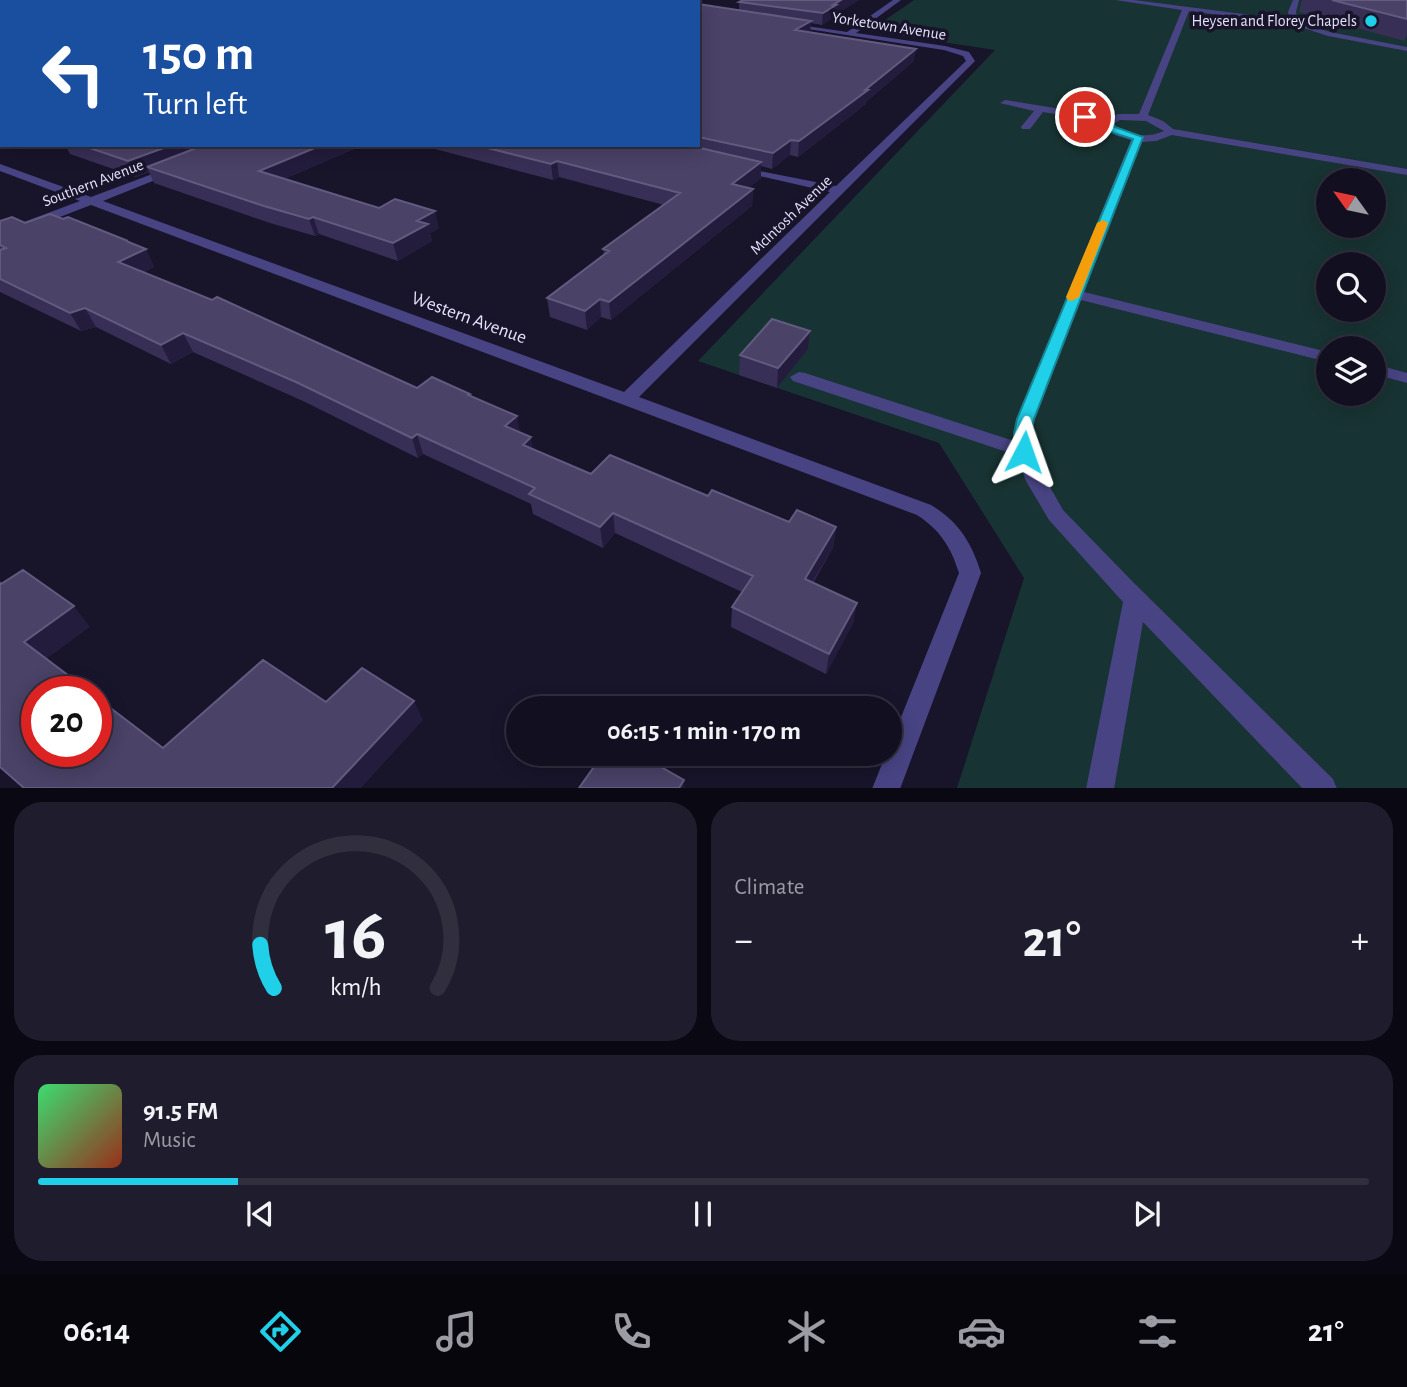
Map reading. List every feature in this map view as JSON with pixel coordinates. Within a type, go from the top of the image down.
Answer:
[{"type":"street","points":[[849,34],[898,0]]},
{"type":"street","points":[[1118,0],[1185,11],[1295,23],[1328,34],[1407,49]]},
{"type":"street","points":[[1295,23],[1292,12],[1296,0]]},
{"type":"street","points":[[1185,11],[1026,419],[1023,433],[1024,452],[1036,481],[1056,514],[1135,600],[1322,788]]},
{"type":"street","name":"Yorketown Avenue","points":[[780,24],[965,54]]},
{"type":"street","name":"McIntosh Avenue","points":[[628,398],[971,61],[965,54]]},
{"type":"street","points":[[1005,103],[1108,120],[1118,117],[1161,137],[1170,132],[1407,172]]},
{"type":"street","points":[[1026,127],[1040,109]]},
{"type":"street","points":[[1108,120],[1111,129],[1164,125],[1170,132]]},
{"type":"street","points":[[719,164],[841,191]]},
{"type":"street","name":"Southern Avenue","points":[[0,236],[185,165]]},
{"type":"street","name":"Western Avenue","points":[[0,167],[628,398],[924,510],[941,520],[955,534],[965,551],[970,573],[886,788]]},
{"type":"street","points":[[1073,294],[1316,354]]},
{"type":"street","points":[[1386,372],[1407,378]]},
{"type":"street","points":[[799,377],[1024,452]]},
{"type":"street","points":[[1100,788],[1135,600]]},
{"type":"green space","points":[[914,0],[1407,0],[1407,788],[957,788],[1024,578],[939,443],[698,361],[995,50],[869,31]]},
{"type":"building","points":[[841,0],[823,13],[739,2]]},
{"type":"building","points":[[1332,0],[1407,0],[1407,19]]},
{"type":"building","points":[[700,4],[811,21],[795,30],[916,49],[865,90],[868,90],[799,141],[791,140],[773,153],[700,137]]},
{"type":"building","points":[[87,147],[166,147],[128,161]]},
{"type":"building","points":[[199,147],[317,147],[259,171],[379,208],[395,199],[435,211],[417,221],[428,224],[393,243],[313,217],[309,219],[264,206],[147,167]]},
{"type":"building","points":[[484,147],[696,147],[761,162],[732,184],[753,189],[609,302],[600,299],[585,311],[547,298],[609,251],[603,249],[680,193],[557,161],[551,164]]},
{"type":"building","points":[[50,214],[63,219],[68,217],[146,249],[118,262],[212,300],[217,297],[417,388],[432,377],[517,416],[505,426],[531,437],[523,445],[591,474],[610,455],[708,496],[712,490],[789,522],[797,510],[836,527],[805,579],[857,603],[829,654],[732,607],[753,576],[613,513],[600,527],[529,494],[535,488],[417,434],[412,438],[296,382],[183,333],[161,345],[85,308],[70,313],[0,279],[0,250],[6,248],[0,245],[0,221],[12,217],[25,223]]},
{"type":"building","points":[[772,319],[810,331],[778,368],[740,355]]},
{"type":"building","points":[[23,570],[74,606],[24,642],[69,676],[21,676],[21,767],[112,767],[112,709],[163,748],[263,660],[326,702],[362,668],[414,701],[332,788],[24,788],[0,767],[1,584]]},
{"type":"building","points":[[595,766],[659,766],[684,780],[679,788],[579,788]]},
{"type":"slow traffic","points":[[1072,297],[1103,223]]},
{"type":"place","name":"Heysen and Florey Chapels","points":[[1371,21]]},
{"type":"route","points":[[1024,452],[1023,433],[1026,419],[1073,294],[1138,137],[1111,129],[1108,120],[1085,117]]}]
